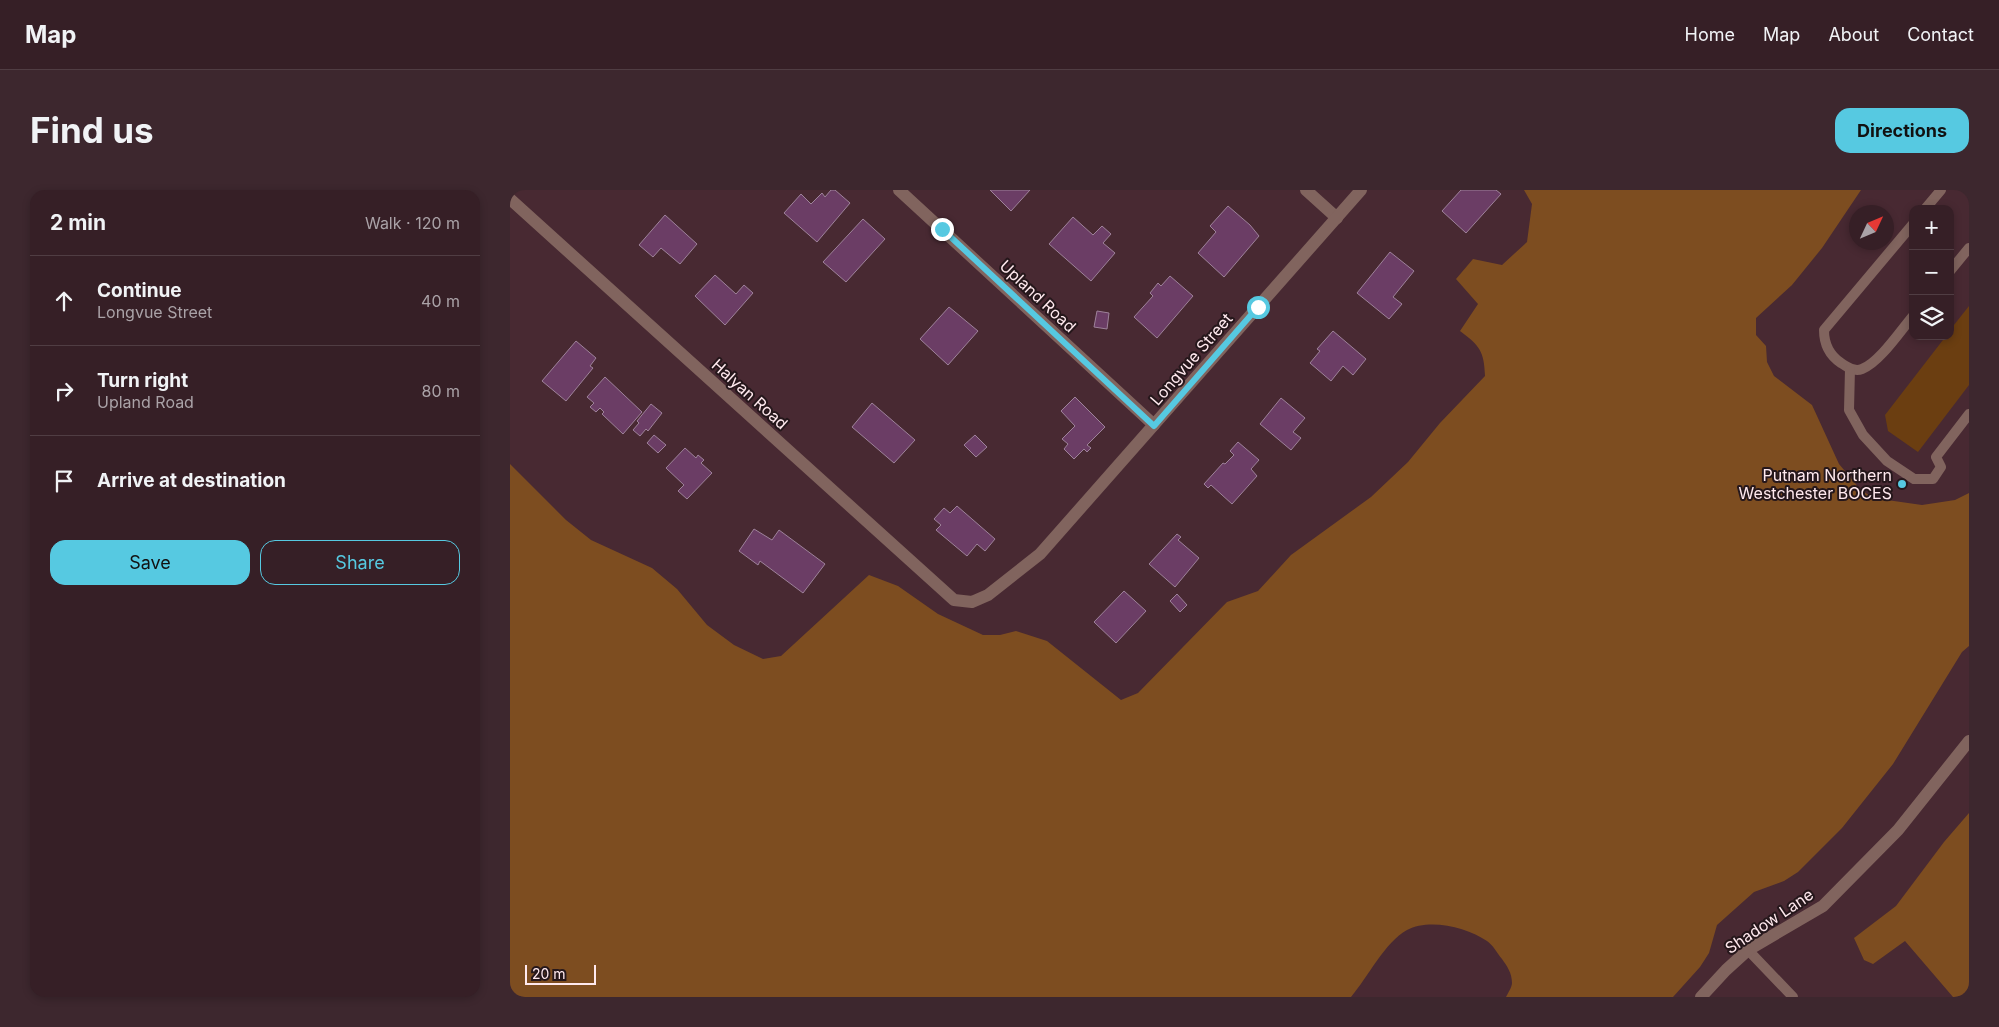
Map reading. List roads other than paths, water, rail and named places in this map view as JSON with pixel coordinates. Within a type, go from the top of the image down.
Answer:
[{"type":"street","name":"Upland Road","points":[[899,190],[1154,426]]},
{"type":"street","points":[[1306,190],[1337,218]]},
{"type":"street","name":"Longvue Street","points":[[972,602],[988,595],[1040,554],[1361,190]]},
{"type":"street","name":"Halyan Road","points":[[510,200],[954,600],[972,602]]},
{"type":"street","name":"Shadow Lane","points":[[1701,997],[1748,950],[1822,906],[1898,830],[1969,741]]},
{"type":"lane","points":[[1928,205],[1941,190]]},
{"type":"lane","points":[[1909,229],[1824,330],[1824,341],[1834,358],[1850,369],[1862,370],[1877,359],[1909,321]]},
{"type":"lane","points":[[1954,266],[1969,248]]},
{"type":"lane","points":[[1850,369],[1849,410],[1863,435],[1887,461],[1914,479],[1933,479],[1940,467],[1936,457],[1969,414]]},
{"type":"lane","points":[[1748,950],[1794,997]]},
{"type":"place","name":"Putnam Northern Westchester BOCES","points":[[1902,484]]}]
